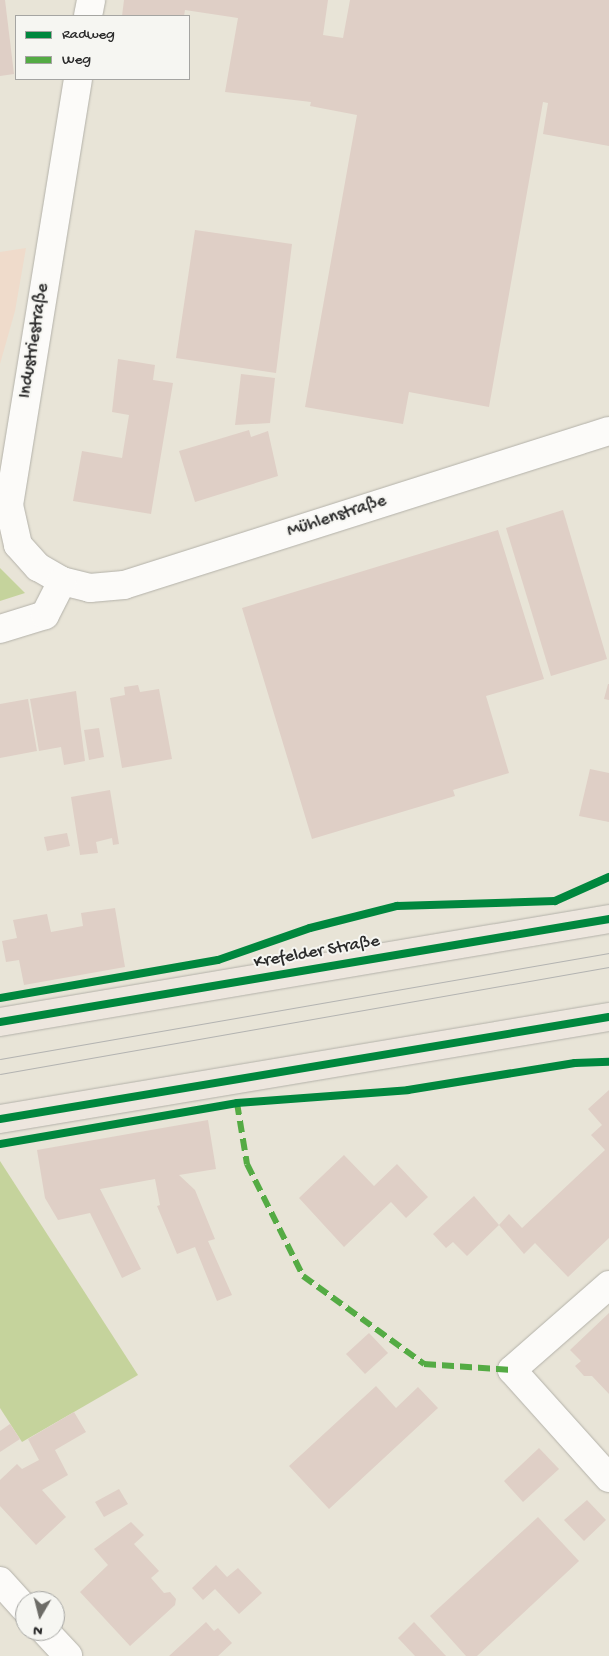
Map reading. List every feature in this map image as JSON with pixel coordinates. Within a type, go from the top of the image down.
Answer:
[{"type":"main road","name":"Krefelder Straße","points":[[0,1022],[609,919]]},
{"type":"main road","points":[[0,1119],[609,1017]]},
{"type":"street","points":[[88,15],[91,0]]},
{"type":"street","name":"Industriestraße","points":[[62,581],[38,566],[18,545],[9,505],[78,80]]},
{"type":"street","name":"Mühlenstraße","points":[[62,581],[90,588],[124,585],[609,431]]},
{"type":"street","points":[[0,628],[45,616],[62,581]]},
{"type":"street","points":[[609,1284],[512,1370],[609,1478]]},
{"type":"street","points":[[0,1581],[15,1598]]},
{"type":"street","points":[[55,1641],[68,1656]]},
{"type":"shaded area","points":[[26,248],[15,311],[0,364],[0,252]]},
{"type":"green space","points":[[0,568],[25,593],[0,601]]},
{"type":"green space","points":[[0,1161],[138,1375],[22,1442],[0,1408]]},
{"type":"building","points":[[0,0],[5,0],[14,74],[0,76]]},
{"type":"building","points":[[124,0],[328,0],[323,35],[343,38],[350,0],[609,0],[609,146],[543,134],[548,103],[543,102],[489,407],[409,392],[403,424],[305,407],[357,115],[310,106],[311,102],[225,92],[238,18],[185,10],[184,15],[122,15]]},
{"type":"building","points":[[195,230],[292,244],[276,373],[176,358]]},
{"type":"building","points":[[118,359],[155,365],[153,380],[173,383],[151,514],[73,501],[82,451],[122,458],[129,415],[112,412]]},
{"type":"building","points":[[241,374],[275,378],[270,423],[235,425]]},
{"type":"building","points":[[249,430],[251,437],[268,431],[278,476],[195,502],[179,451]]},
{"type":"building","points":[[563,510],[607,659],[551,676],[506,528]]},
{"type":"building","points":[[498,530],[544,679],[486,696],[509,773],[453,790],[455,796],[312,839],[242,608]]},
{"type":"building","points":[[609,684],[609,700],[604,699]]},
{"type":"building","points":[[138,685],[140,692],[159,689],[172,759],[122,768],[110,698],[125,695],[124,687]]},
{"type":"building","points":[[76,691],[85,761],[64,765],[61,747],[39,751],[30,699]]},
{"type":"building","points":[[28,699],[37,751],[0,758],[0,704]]},
{"type":"building","points":[[99,728],[104,757],[89,760],[84,730]]},
{"type":"building","points":[[590,769],[609,773],[609,822],[579,816]]},
{"type":"building","points":[[110,790],[119,844],[113,845],[112,838],[96,842],[98,853],[80,855],[71,797]]},
{"type":"building","points":[[67,833],[70,846],[47,851],[44,837]]},
{"type":"building","points":[[115,908],[125,967],[24,985],[19,960],[6,962],[2,941],[17,938],[13,920],[47,914],[51,932],[83,926],[81,913]]},
{"type":"building","points":[[609,1090],[609,1238],[568,1277],[535,1243],[524,1254],[499,1225],[509,1214],[522,1228],[605,1150],[591,1135],[602,1125],[588,1109]]},
{"type":"building","points":[[208,1120],[216,1169],[179,1175],[195,1190],[215,1239],[208,1241],[232,1295],[217,1301],[195,1247],[177,1254],[157,1206],[160,1205],[155,1179],[100,1189],[141,1269],[122,1278],[90,1213],[58,1220],[45,1198],[37,1150]]},
{"type":"building","points":[[344,1155],[374,1186],[397,1164],[428,1197],[406,1218],[391,1202],[344,1247],[299,1198]]},
{"type":"building","points":[[474,1196],[499,1225],[467,1256],[453,1242],[446,1248],[433,1234]]},
{"type":"building","points":[[609,1313],[609,1394],[592,1376],[584,1376],[575,1366],[581,1361],[570,1350]]},
{"type":"building","points":[[369,1333],[388,1353],[365,1374],[346,1354]]},
{"type":"building","points":[[376,1386],[396,1408],[418,1387],[438,1408],[329,1509],[289,1466]]},
{"type":"building","points":[[74,1412],[86,1432],[55,1450],[68,1475],[42,1490],[66,1517],[36,1545],[0,1506],[0,1480],[17,1464],[22,1469],[39,1460],[28,1439]]},
{"type":"building","points":[[10,1424],[20,1439],[0,1452],[0,1431]]},
{"type":"building","points":[[539,1448],[559,1469],[523,1502],[504,1481]]},
{"type":"building","points":[[119,1489],[128,1504],[104,1517],[95,1502]]},
{"type":"building","points":[[587,1500],[606,1520],[584,1541],[564,1520]]},
{"type":"building","points":[[538,1517],[579,1561],[477,1656],[466,1656],[430,1616]]},
{"type":"building","points":[[131,1522],[144,1535],[134,1544],[159,1571],[151,1578],[164,1593],[170,1592],[176,1599],[175,1605],[130,1646],[80,1592],[108,1565],[94,1549]]},
{"type":"building","points":[[216,1565],[227,1577],[238,1568],[262,1593],[239,1614],[215,1589],[203,1600],[192,1588]]},
{"type":"building","points":[[206,1622],[214,1631],[218,1628],[232,1643],[218,1656],[169,1656]]},
{"type":"building","points":[[414,1622],[446,1656],[415,1656],[398,1638]]},
{"type":"tram line","points":[[0,1059],[609,953]]},
{"type":"tram line","points":[[0,1074],[609,967]]},
{"type":"marked path","points":[[237,1103],[247,1164],[303,1276],[424,1364],[512,1370]]},
{"type":"cycle path","points":[[0,998],[218,960],[310,928],[397,906],[555,901],[609,877]]},
{"type":"cycle path","points":[[0,1022],[609,919]]},
{"type":"cycle path","points":[[0,1119],[609,1017]]},
{"type":"cycle path","points":[[0,1144],[237,1103],[408,1090],[575,1063],[609,1062]]}]
